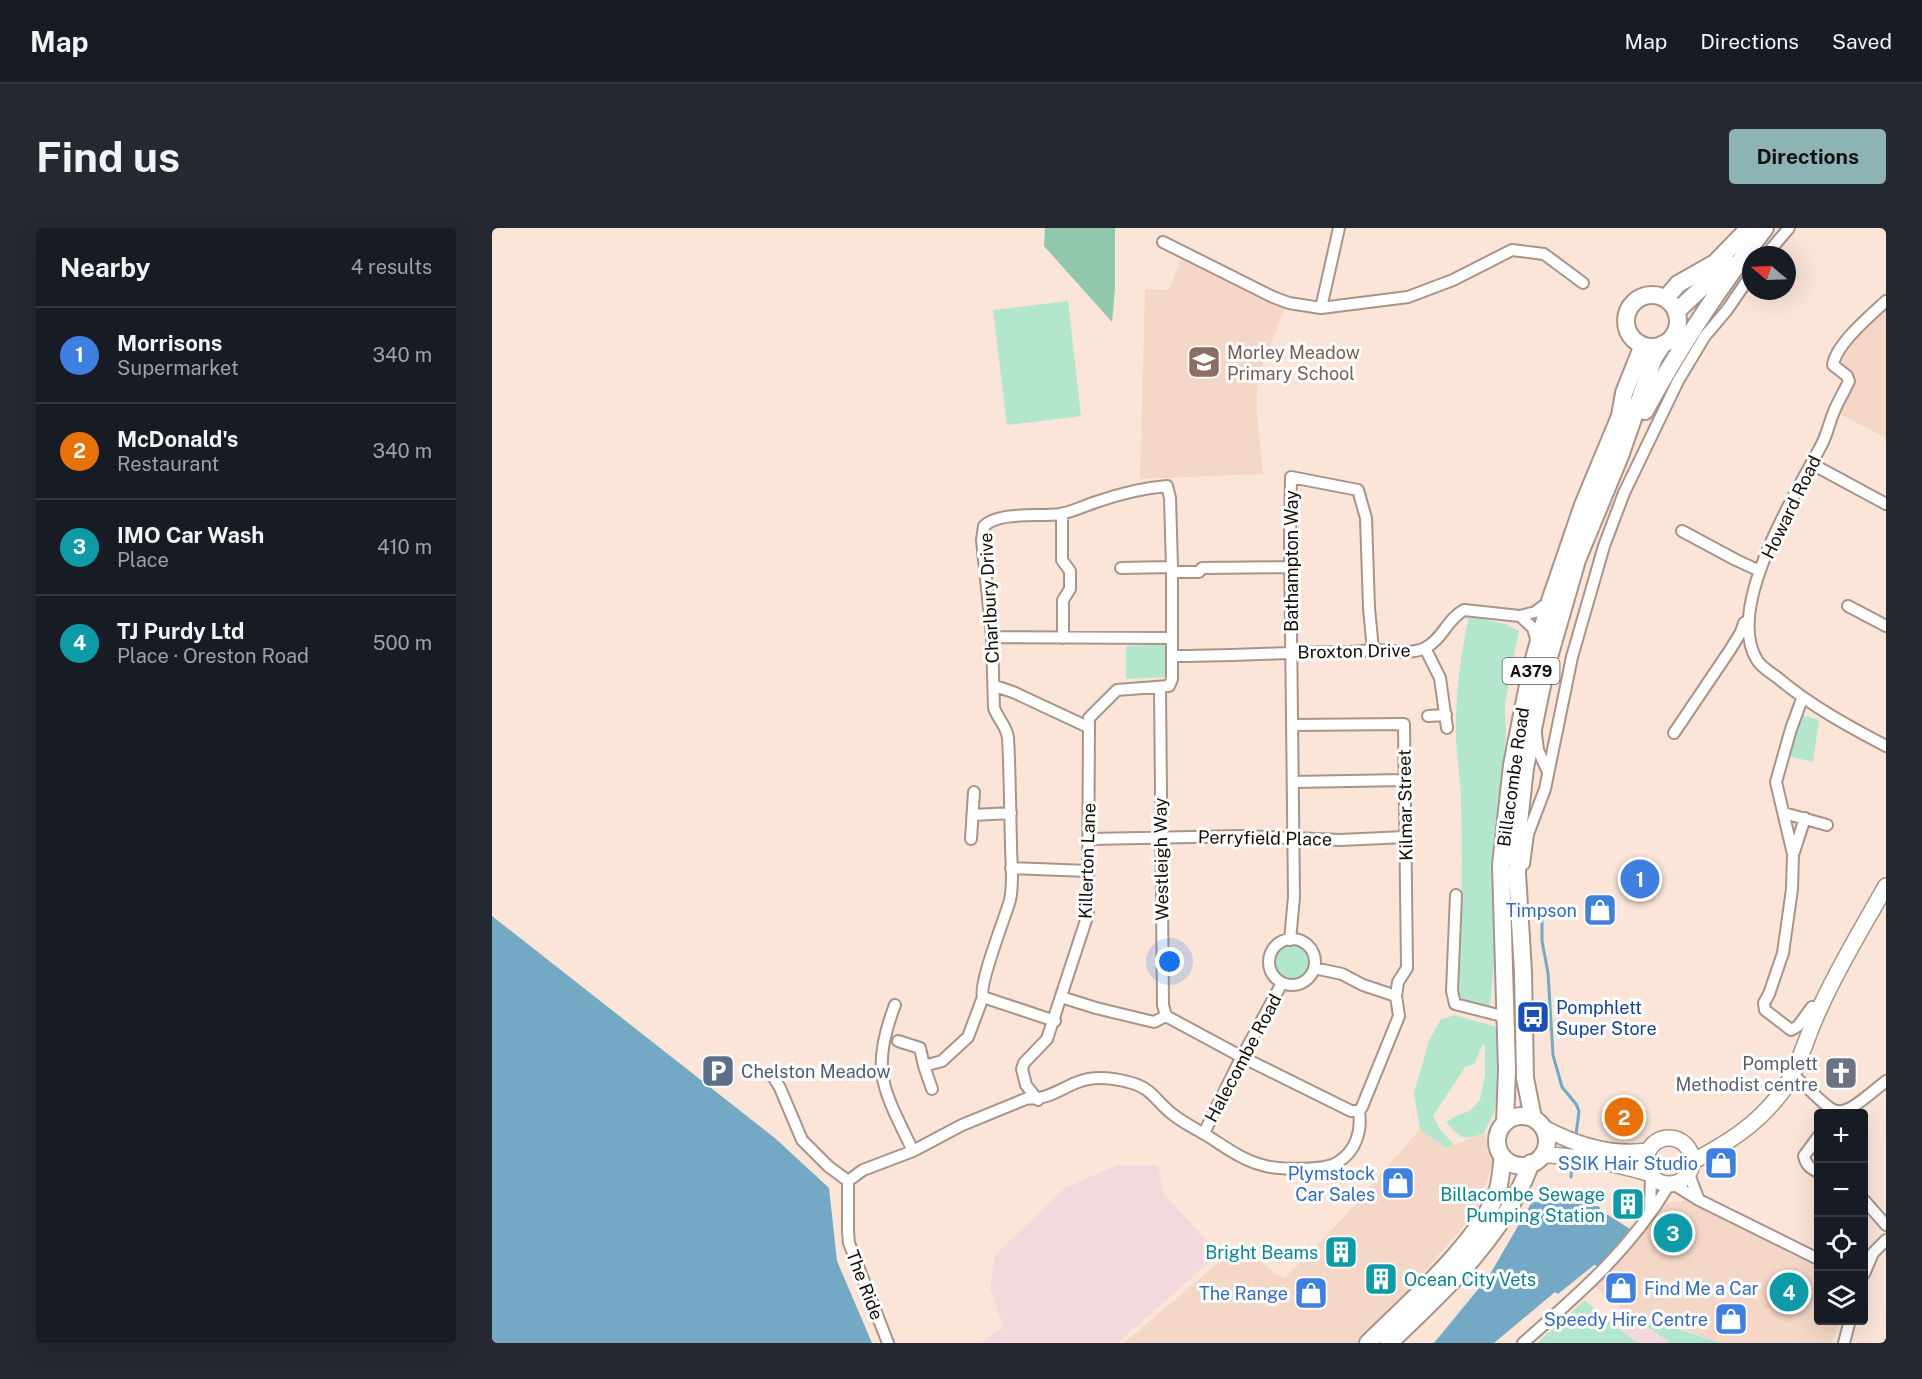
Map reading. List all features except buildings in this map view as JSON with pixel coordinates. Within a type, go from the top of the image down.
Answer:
[{"type":"main road","points":[[1666,298],[1678,284],[1716,263],[1749,228]]},
{"type":"main road","name":"Billacombe Road","points":[[1538,1123],[1525,1078],[1520,899],[1517,873],[1519,822],[1525,768],[1555,632],[1577,560],[1620,456],[1654,358],[1676,329],[1676,312],[1764,228]]},
{"type":"main road","name":"Billacombe Road","points":[[1620,456],[1671,364],[1725,279],[1764,228]]},
{"type":"main road","points":[[1663,344],[1649,346],[1640,344],[1634,339],[1626,324],[1629,308],[1641,297],[1650,295],[1666,298],[1676,312]]},
{"type":"main road","name":"Billacombe Road","points":[[1505,1122],[1506,1017],[1501,898],[1504,829],[1514,754],[1550,601],[1583,505],[1620,416],[1624,393],[1641,350],[1640,344]]},
{"type":"main road","points":[[1505,1122],[1514,1117],[1523,1116],[1538,1123]]},
{"type":"main road","name":"A379","points":[[1389,1343],[1441,1282],[1487,1213],[1498,1189],[1503,1157],[1498,1149],[1497,1139],[1505,1122]]},
{"type":"main road","name":"A379","points":[[1368,1343],[1484,1244],[1546,1146],[1547,1137],[1538,1123]]},
{"type":"main road","points":[[1503,1157],[1510,1163],[1519,1165],[1537,1159]]},
{"type":"street","points":[[1321,308],[1339,228]]},
{"type":"street","points":[[1774,246],[1789,228]]},
{"type":"street","points":[[1162,242],[1273,297],[1289,303],[1321,308],[1408,297],[1453,280],[1512,250],[1544,254],[1583,283]]},
{"type":"street","name":"Billacombe Road","points":[[1520,899],[1528,834],[1545,789],[1572,657],[1604,546],[1624,493],[1678,381],[1705,336],[1742,288]]},
{"type":"street","name":"Howard Road","points":[[1886,301],[1847,341],[1834,358],[1833,365],[1847,376],[1849,381],[1812,465],[1787,507],[1760,571],[1749,621],[1751,643],[1757,661],[1802,699],[1886,746]]},
{"type":"street","points":[[1812,465],[1886,504]]},
{"type":"street","name":"Bathampton Way","points":[[1290,940],[1294,903],[1291,477],[1358,490],[1366,518],[1373,650]]},
{"type":"street","name":"Charlbury Drive","points":[[1088,727],[995,686],[982,540],[984,525],[990,520],[1000,518],[1062,514],[1146,487],[1167,486],[1170,498],[1172,569]]},
{"type":"street","points":[[1062,514],[1062,560],[1070,571],[1070,589],[1063,600],[1063,638]]},
{"type":"street","points":[[1682,531],[1736,561],[1760,571]]},
{"type":"street","points":[[1121,568],[1199,572],[1202,568],[1290,567]]},
{"type":"street","points":[[1088,727],[1089,718],[1121,688],[1169,686],[1172,679],[1172,569]]},
{"type":"street","points":[[1520,616],[1535,612],[1550,601]]},
{"type":"street","points":[[1848,606],[1886,626]]},
{"type":"street","name":"Broxton Drive","points":[[1172,656],[1224,656],[1291,649],[1357,652],[1415,651],[1425,648],[1440,638],[1448,624],[1464,610],[1520,616]]},
{"type":"street","points":[[1520,616],[1533,628],[1538,646]]},
{"type":"street","points":[[1674,733],[1730,650],[1744,623],[1749,621]]},
{"type":"street","points":[[992,638],[1172,638]]},
{"type":"street","points":[[1425,648],[1440,678],[1447,728]]},
{"type":"street","points":[[924,1066],[942,1061],[968,1037],[983,997],[984,977],[1011,897],[1011,783],[1008,738],[994,708],[995,686]]},
{"type":"street","name":"Westleigh Way","points":[[1160,688],[1163,1005],[1166,1016]]},
{"type":"street","points":[[1802,699],[1776,782],[1793,854],[1792,889],[1783,953],[1764,1003],[1764,1010],[1791,1030],[1798,1026],[1812,1007],[1818,1011]]},
{"type":"street","points":[[1428,716],[1446,715]]},
{"type":"street","name":"Billacombe Road","points":[[1534,719],[1538,750],[1548,772]]},
{"type":"street","name":"Kilmar Street","points":[[1292,726],[1404,724],[1407,968],[1398,982],[1396,996],[1399,1016],[1359,1111]]},
{"type":"street","name":"Killerton Lane","points":[[1038,1100],[1026,1085],[1022,1069],[1024,1063],[1047,1039],[1055,1021],[1089,914],[1088,727]]},
{"type":"street","points":[[1293,782],[1405,780]]},
{"type":"street","points":[[971,839],[974,792]]},
{"type":"street","points":[[973,815],[1011,813]]},
{"type":"street","points":[[1784,813],[1827,825]]},
{"type":"street","points":[[1793,854],[1805,818]]},
{"type":"street","name":"Perryfield Place","points":[[1089,838],[1405,837]]},
{"type":"street","points":[[1011,868],[1089,871]]},
{"type":"street","points":[[1523,1343],[1592,1282],[1624,1249],[1671,1185],[1679,1182],[1690,1168],[1720,1146],[1734,1140],[1781,1094],[1793,1075],[1818,1011],[1843,961],[1886,886]]},
{"type":"street","points":[[1456,895],[1452,991],[1455,1004],[1506,1017]]},
{"type":"street","points":[[1290,940],[1297,940],[1308,946],[1315,958],[1311,976],[1301,984],[1282,983],[1272,973],[1270,958],[1277,946],[1290,940]]},
{"type":"street","points":[[1314,968],[1342,974],[1374,989],[1396,996]]},
{"type":"street","name":"Halecombe Road","points":[[1204,1133],[1282,983]]},
{"type":"street","points":[[983,997],[1055,1021]]},
{"type":"street","points":[[771,1073],[780,1088],[802,1140],[828,1167],[848,1180],[863,1170],[1028,1098],[1038,1100],[1081,1080],[1098,1078],[1130,1082],[1146,1088],[1170,1112],[1243,1158],[1264,1166],[1321,1168],[1337,1164],[1356,1144],[1360,1120],[1359,1111],[1351,1112],[1166,1016],[1154,1022],[1061,998]]},
{"type":"street","points":[[895,1005],[881,1050],[881,1071],[887,1094],[913,1150]]},
{"type":"street","points":[[898,1041],[920,1048],[932,1089]]},
{"type":"street","points":[[1793,1075],[1830,1109]]},
{"type":"street","points":[[1851,1109],[1886,1081]]},
{"type":"street","points":[[1538,1123],[1573,1143],[1629,1153],[1648,1151]]},
{"type":"street","points":[[1650,1212],[1650,1175],[1645,1158],[1655,1142],[1668,1138],[1687,1146],[1720,1146]]},
{"type":"street","points":[[1814,1142],[1804,1156],[1806,1164],[1814,1170]]},
{"type":"street","points":[[1687,1146],[1693,1189],[1699,1200]]},
{"type":"street","points":[[1537,1159],[1574,1156],[1650,1175],[1662,1184],[1671,1185],[1814,1257]]},
{"type":"street","name":"The Ride","points":[[848,1180],[849,1243],[888,1343]]},
{"type":"street","points":[[1868,1205],[1886,1225]]},
{"type":"street","points":[[1865,1271],[1881,1249]]},
{"type":"street","points":[[1844,1343],[1849,1325]]},
{"type":"shaded area","name":"Morley Meadow Primary School","points":[[1182,256],[1285,308],[1259,374],[1257,389],[1263,474],[1140,479],[1145,289],[1169,290]]},
{"type":"shaded area","points":[[1886,307],[1886,438],[1836,412],[1854,379],[1839,364],[1839,358]]},
{"type":"shaded area","points":[[1420,1129],[1446,1148],[1484,1133],[1493,1161],[1478,1209],[1393,1308],[1356,1343],[1124,1343],[1239,1245],[1284,1279],[1346,1215]]},
{"type":"shaded area","points":[[1118,1165],[1158,1165],[1164,1194],[1219,1254],[1117,1343],[981,1343],[1003,1327],[990,1288],[995,1255],[1065,1188]]},
{"type":"shaded area","points":[[1687,1200],[1814,1266],[1814,1325],[1839,1325],[1832,1343],[1721,1343],[1666,1323],[1634,1315],[1622,1309],[1595,1287],[1663,1204]]},
{"type":"shaded area","points":[[1622,1309],[1671,1343],[1638,1343],[1610,1323]]},
{"type":"green space","points":[[1045,228],[1115,228],[1115,289],[1112,322],[1044,246]]},
{"type":"green space","points":[[1068,301],[1081,416],[1007,425],[993,310]]},
{"type":"green space","points":[[1469,616],[1506,624],[1519,631],[1505,704],[1506,739],[1493,841],[1492,900],[1495,952],[1490,1007],[1474,1004],[1459,996],[1462,827],[1456,708]]},
{"type":"green space","points":[[1166,644],[1165,677],[1126,679],[1126,646]]},
{"type":"green space","points":[[1802,715],[1819,720],[1813,762],[1788,756]]},
{"type":"green space","points":[[1292,945],[1305,950],[1310,963],[1305,976],[1292,981],[1279,976],[1274,963],[1279,950]]},
{"type":"green space","points":[[1454,1015],[1494,1026],[1500,1040],[1497,1092],[1494,1113],[1484,1133],[1463,1137],[1446,1122],[1470,1111],[1480,1100],[1485,1075],[1485,1045],[1483,1044],[1474,1064],[1465,1067],[1433,1116],[1440,1129],[1454,1145],[1446,1148],[1420,1129],[1414,1093],[1429,1041],[1440,1020]]},
{"type":"green space","points":[[1585,1300],[1610,1323],[1638,1343],[1537,1343]]},
{"type":"green space","points":[[1622,1309],[1634,1315],[1722,1343],[1671,1343]]},
{"type":"water","points":[[492,916],[776,1139],[829,1188],[837,1261],[872,1343],[492,1343]]},
{"type":"water","points":[[1532,1202],[1586,1204],[1600,1207],[1600,1210],[1630,1229],[1598,1266],[1594,1265],[1558,1294],[1555,1292],[1494,1343],[1434,1343],[1489,1276]]},
{"type":"waterway","points":[[1542,917],[1542,941],[1548,973],[1553,1055],[1562,1087],[1579,1111],[1576,1135]]},
{"type":"waterway","points":[[1571,1177],[1572,1165]]},
{"type":"waterway","points":[[1567,1206],[1569,1190]]},
{"type":"place","name":"Morley Meadow Primary School","points":[[1204,362]]},
{"type":"place","name":"Morrisons","points":[[1640,879]]},
{"type":"place","name":"Timpson","points":[[1600,910]]},
{"type":"place","name":"Pomphlett Super Store","points":[[1533,1017]]},
{"type":"place","name":"Chelston Meadow","points":[[718,1071]]},
{"type":"place","name":"Pomplett Methodist centre","points":[[1841,1073]]},
{"type":"place","name":"McDonald's","points":[[1624,1117]]},
{"type":"place","name":"SSIK Hair Studio","points":[[1721,1163]]},
{"type":"place","name":"Plymstock Car Sales","points":[[1398,1183]]},
{"type":"place","name":"Billacombe Sewage Pumping Station","points":[[1628,1204]]},
{"type":"place","name":"IMO Car Wash","points":[[1673,1233]]},
{"type":"place","name":"Bright Beams","points":[[1341,1252]]},
{"type":"place","name":"Ocean City Vets","points":[[1381,1279]]},
{"type":"place","name":"Find Me a Car","points":[[1621,1288]]},
{"type":"place","name":"TJ Purdy Ltd","points":[[1789,1292]]},
{"type":"place","name":"The Range","points":[[1311,1293]]},
{"type":"place","name":"Speedy Hire Centre","points":[[1731,1319]]}]
